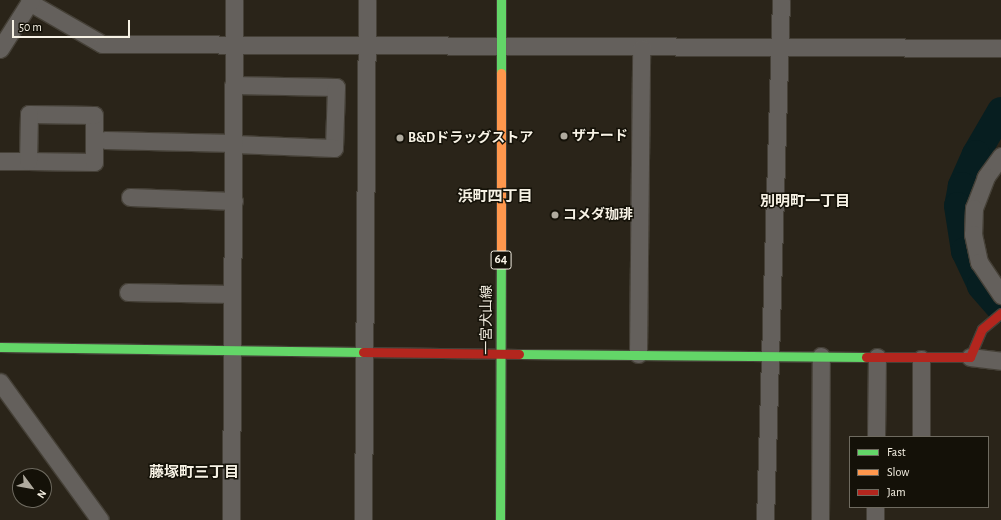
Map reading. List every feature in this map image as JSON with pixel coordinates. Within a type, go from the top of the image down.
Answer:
[{"type":"street","points":[[231,520],[234,0]]},
{"type":"street","points":[[362,520],[365,46],[367,0]]},
{"type":"street","name":"一宮犬山線","points":[[500,520],[501,0]]},
{"type":"street","points":[[765,520],[768,354],[781,0]]},
{"type":"street","points":[[0,49],[30,1],[102,44],[502,48],[1001,48]]},
{"type":"street","points":[[638,354],[641,48]]},
{"type":"street","points":[[105,140],[334,148],[336,86],[233,85]]},
{"type":"street","points":[[0,161],[94,162],[94,115],[29,114],[28,161]]},
{"type":"street","points":[[1001,156],[986,177],[974,208],[973,234],[979,262],[1001,295]]},
{"type":"street","points":[[130,197],[234,201]]},
{"type":"street","points":[[128,292],[232,294]]},
{"type":"street","points":[[970,357],[987,325],[1001,313]]},
{"type":"street","points":[[0,347],[363,350],[501,354],[768,354],[921,359],[970,357],[1001,361]]},
{"type":"street","points":[[820,520],[821,356]]},
{"type":"street","points":[[876,436],[877,357]]},
{"type":"street","points":[[921,359],[921,436]]},
{"type":"street","points":[[0,382],[100,520]]},
{"type":"street","points":[[875,508],[875,520]]},
{"type":"waterway","points":[[1001,111],[976,154],[962,186],[958,206],[965,251],[981,286],[1001,309]]},
{"type":"traffic: fast","points":[[501,0],[501,73]]},
{"type":"traffic: fast","points":[[500,520],[501,249]]},
{"type":"traffic: fast","points":[[0,347],[363,352]]},
{"type":"traffic: fast","points":[[519,354],[866,357]]},
{"type":"traffic: slow","points":[[501,73],[501,249]]},
{"type":"traffic: jam","points":[[866,357],[970,357],[982,329],[1001,313]]},
{"type":"traffic: jam","points":[[363,352],[519,354]]},
{"type":"place","name":"ザナード","points":[[564,136]]},
{"type":"place","name":"B&Dドラッグストア","points":[[400,138]]},
{"type":"place","name":"コメダ珈琲","points":[[555,215]]},
{"type":"district","name":"浜町四丁目","points":[[495,197]]},
{"type":"district","name":"別明町一丁目","points":[[805,202]]},
{"type":"district","name":"藤塚町三丁目","points":[[194,473]]}]
